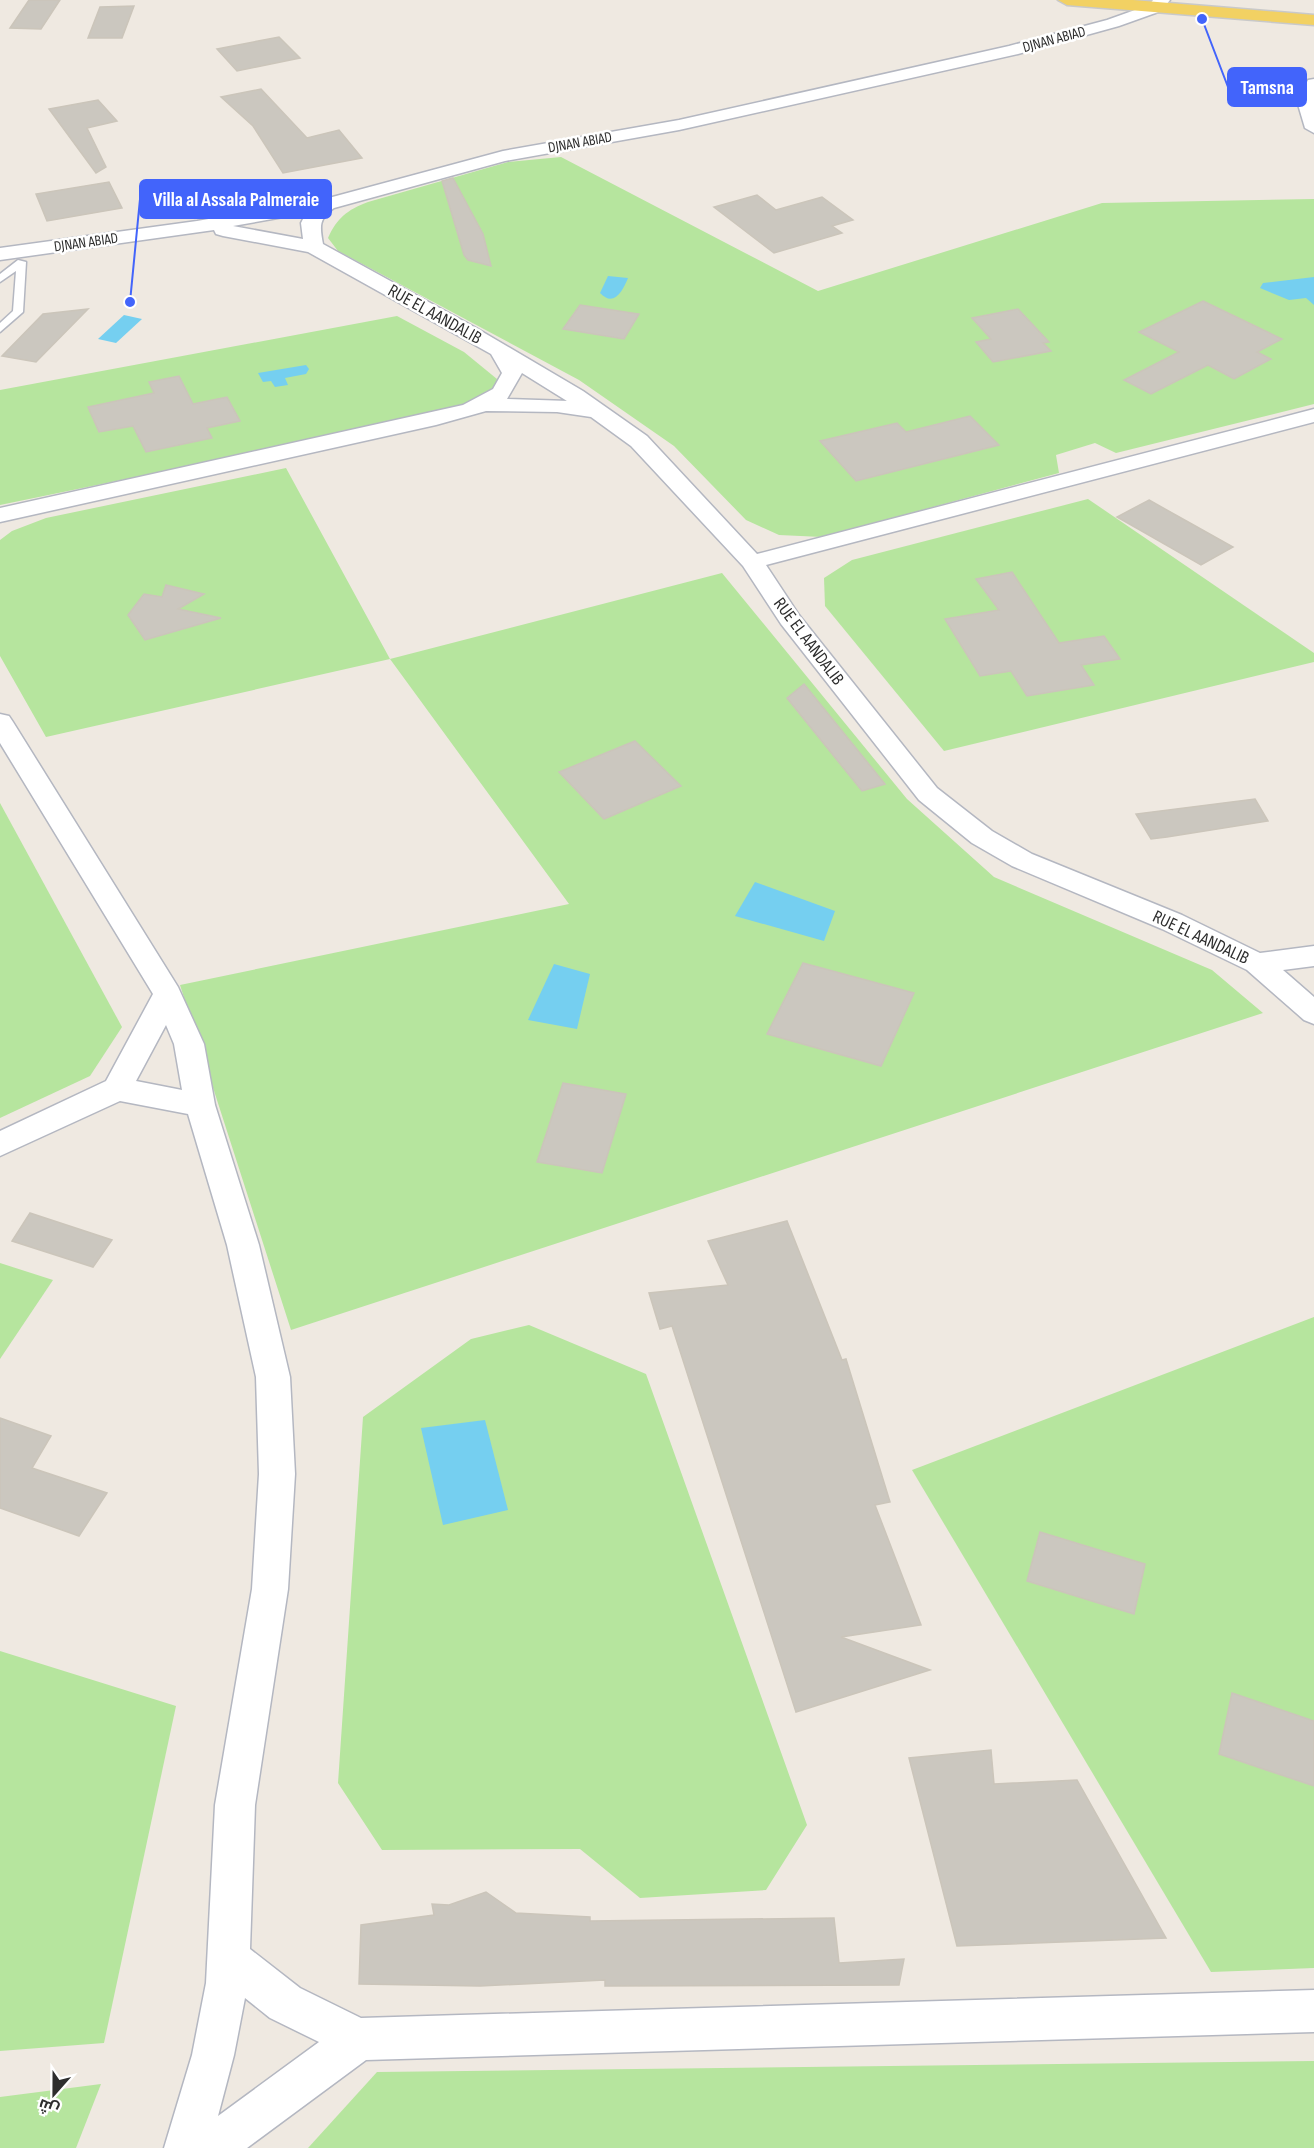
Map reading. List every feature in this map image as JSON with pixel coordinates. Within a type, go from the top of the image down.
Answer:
[{"type":"main road","points":[[1067,0],[1158,4],[1314,20]]},
{"type":"street","name":"DJNAN ABIAD","points":[[12,256],[327,204],[503,156],[679,125],[931,69],[1113,24],[1158,4]]},
{"type":"street","points":[[1314,84],[1306,101],[1314,128]]},
{"type":"street","points":[[314,247],[310,223],[317,212],[327,204]]},
{"type":"street","name":"RUE EL AANDALIB","points":[[197,227],[242,232],[314,247],[499,350],[607,417],[639,441],[752,562],[790,619],[928,794],[982,837],[1022,860],[1172,922],[1257,963],[1314,1013]]},
{"type":"street","points":[[487,405],[509,384],[512,373],[499,350]]},
{"type":"street","points":[[0,515],[436,419],[487,405],[557,406],[584,410],[607,417]]},
{"type":"street","points":[[752,562],[1314,414]]},
{"type":"street","points":[[0,722],[168,994],[189,1044],[200,1105],[243,1245],[273,1377],[277,1474],[270,1589],[235,1805],[225,2004],[210,2076],[186,2148]]},
{"type":"street","points":[[1257,963],[1314,956]]},
{"type":"street","points":[[117,1089],[168,994]]},
{"type":"street","points":[[0,1144],[117,1089],[200,1105]]},
{"type":"street","points":[[229,1959],[285,2003],[359,2039],[1314,2011]]},
{"type":"street","points":[[211,2148],[359,2039]]},
{"type":"lane","points":[[0,279],[12,256]]},
{"type":"lane","points":[[0,329],[18,312],[12,256]]},
{"type":"green space","points":[[561,157],[818,291],[1102,203],[1314,199],[1314,404],[1116,453],[1095,443],[1056,455],[1059,473],[822,537],[779,535],[746,520],[674,446],[579,380],[338,251],[328,238],[343,216],[368,202],[508,162]]},
{"type":"green space","points":[[397,316],[464,352],[497,379],[495,391],[462,410],[0,505],[0,390]]},
{"type":"green space","points":[[286,468],[390,659],[46,737],[0,656],[0,540],[12,531],[46,518]]},
{"type":"green space","points":[[1088,499],[1314,653],[1314,662],[944,751],[825,606],[824,578],[852,560]]},
{"type":"green space","points":[[722,573],[907,799],[994,877],[1212,970],[1263,1013],[291,1330],[180,985],[569,904],[390,659]]},
{"type":"green space","points":[[0,803],[122,1027],[90,1076],[0,1118]]},
{"type":"green space","points":[[0,1263],[53,1280],[0,1359]]},
{"type":"green space","points":[[1314,1317],[1314,1968],[1211,1972],[912,1470]]},
{"type":"green space","points":[[529,1325],[646,1374],[807,1825],[766,1890],[640,1898],[580,1849],[382,1850],[338,1783],[363,1417],[471,1339]]},
{"type":"green space","points":[[0,1651],[176,1706],[104,2043],[0,2051]]},
{"type":"green space","points":[[1314,2061],[1314,2148],[308,2148],[377,2072]]},
{"type":"green space","points":[[101,2084],[76,2148],[0,2148],[0,2097]]},
{"type":"water","points":[[608,276],[628,278],[621,292],[610,299],[600,293]]},
{"type":"water","points":[[1314,277],[1314,305],[1306,298],[1289,300],[1260,288],[1263,283]]},
{"type":"water","points":[[124,315],[142,319],[116,343],[98,339]]},
{"type":"water","points":[[306,365],[309,369],[306,374],[285,378],[288,385],[275,387],[271,381],[263,382],[258,373]]},
{"type":"water","points":[[755,882],[835,911],[824,941],[735,916]]},
{"type":"water","points":[[554,964],[590,974],[577,1029],[528,1020]]},
{"type":"water","points":[[485,1420],[508,1510],[443,1525],[421,1428]]},
{"type":"building","points":[[29,0],[60,0],[41,29],[10,28]]},
{"type":"building","points":[[134,6],[122,38],[88,38],[100,7]]},
{"type":"building","points":[[279,37],[300,58],[237,71],[217,49]]},
{"type":"building","points":[[261,89],[307,138],[339,130],[362,158],[283,173],[253,126],[221,97]]},
{"type":"building","points":[[98,100],[117,121],[87,128],[106,167],[96,173],[49,109]]},
{"type":"building","points":[[453,178],[483,234],[491,266],[468,260],[464,255],[442,181]]},
{"type":"building","points":[[109,182],[122,208],[47,221],[36,194]]},
{"type":"building","points":[[757,195],[776,210],[822,197],[853,220],[832,226],[842,233],[774,253],[714,207]]},
{"type":"building","points":[[1203,301],[1282,339],[1257,352],[1271,359],[1234,379],[1208,365],[1151,394],[1124,380],[1179,352],[1139,332]]},
{"type":"building","points":[[580,305],[639,314],[624,339],[563,329]]},
{"type":"building","points":[[88,309],[36,362],[2,356],[43,314]]},
{"type":"building","points":[[1018,309],[1049,342],[1043,343],[1051,351],[993,362],[976,342],[991,339],[972,318]]},
{"type":"building","points":[[179,376],[193,404],[227,397],[240,421],[207,428],[212,438],[146,452],[133,426],[99,432],[88,407],[154,393],[149,382]]},
{"type":"building","points":[[970,416],[999,445],[856,481],[820,441],[897,423],[906,432]]},
{"type":"building","points":[[1149,500],[1233,547],[1201,565],[1117,517]]},
{"type":"building","points":[[1012,572],[1059,643],[1104,636],[1120,659],[1081,665],[1094,685],[1027,696],[1011,671],[980,676],[945,619],[999,610],[976,579]]},
{"type":"building","points":[[166,585],[204,594],[178,609],[221,618],[145,640],[128,615],[144,594],[162,597]]},
{"type":"building","points":[[804,684],[885,784],[862,791],[787,698]]},
{"type":"building","points":[[635,741],[681,786],[604,819],[559,772]]},
{"type":"building","points":[[1255,799],[1268,821],[1167,837],[1151,839],[1136,814]]},
{"type":"building","points":[[803,963],[914,993],[881,1066],[767,1034]]},
{"type":"building","points":[[563,1083],[626,1094],[602,1173],[537,1162]]},
{"type":"building","points":[[30,1213],[112,1240],[93,1267],[12,1241]]},
{"type":"building","points":[[787,1221],[842,1360],[846,1359],[890,1502],[875,1505],[921,1625],[841,1637],[930,1670],[796,1712],[672,1326],[660,1329],[649,1293],[728,1285],[708,1241]]},
{"type":"building","points":[[0,1418],[51,1436],[32,1468],[107,1493],[79,1536],[0,1508]]},
{"type":"building","points":[[1040,1532],[1145,1564],[1134,1614],[1027,1581]]},
{"type":"building","points":[[1232,1693],[1314,1721],[1314,1786],[1219,1754]]},
{"type":"building","points":[[991,1750],[994,1784],[1077,1780],[1166,1938],[957,1946],[909,1758]]},
{"type":"building","points":[[486,1892],[516,1913],[590,1917],[590,1921],[834,1918],[839,1963],[904,1959],[899,1985],[605,1986],[605,1980],[480,1986],[359,1984],[361,1925],[434,1915],[432,1904],[449,1905]]},
{"type":"place","name":"Tamsna","points":[[1202,19]]},
{"type":"place","name":"Villa al Assala Palmeraie","points":[[130,302]]}]
